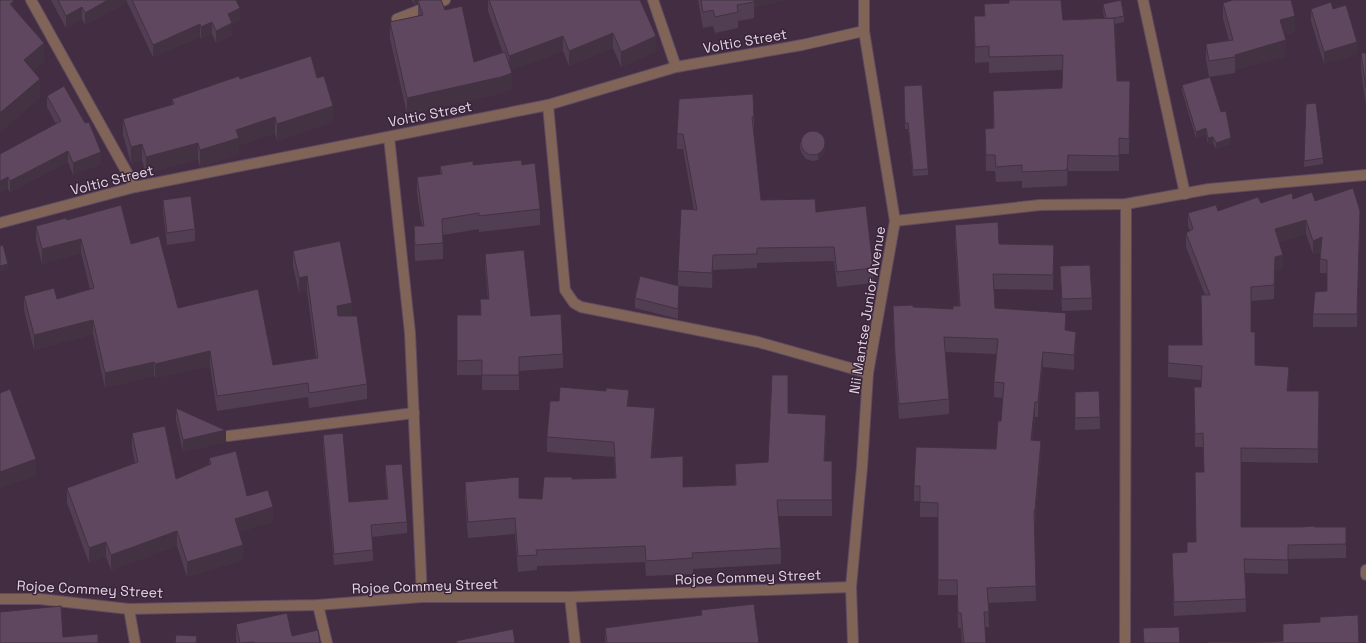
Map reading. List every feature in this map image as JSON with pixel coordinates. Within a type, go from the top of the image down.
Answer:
[{"type":"street","points":[[31,0],[135,187]]},
{"type":"street","points":[[397,19],[445,0]]},
{"type":"street","points":[[653,0],[676,67]]},
{"type":"street","name":"Nii Mantse Junior Avenue","points":[[853,643],[851,587],[862,467],[868,373],[895,221],[864,31],[864,0]]},
{"type":"street","points":[[1143,0],[1185,194]]},
{"type":"street","name":"Voltic Street","points":[[0,223],[135,187],[548,105],[676,67],[802,45],[864,31]]},
{"type":"street","points":[[548,105],[565,290],[569,298],[574,303],[588,308],[758,342],[868,373]]},
{"type":"street","points":[[389,137],[410,333],[422,597]]},
{"type":"street","points":[[895,221],[1040,205],[1126,204],[1210,189],[1366,175]]},
{"type":"street","points":[[1125,643],[1126,204]]},
{"type":"street","points":[[228,436],[414,412]]},
{"type":"street","points":[[1366,570],[1366,575]]},
{"type":"street","name":"Rojoe Commey Street","points":[[0,599],[40,599],[130,608],[318,605],[422,597],[570,597],[851,587]]},
{"type":"street","points":[[570,597],[575,643]]},
{"type":"street","points":[[318,605],[327,643]]},
{"type":"street","points":[[130,608],[135,643]]},
{"type":"building","points":[[0,0],[13,0],[14,1],[10,4],[44,43],[24,60],[40,79],[0,113]]},
{"type":"building","points":[[58,0],[108,0],[85,13],[82,7],[66,16]]},
{"type":"building","points":[[132,0],[236,0],[240,8],[228,14],[232,23],[216,31],[212,22],[201,27],[200,24],[153,45]]},
{"type":"building","points":[[441,0],[445,10],[462,6],[474,62],[505,52],[512,73],[501,77],[407,98],[390,22],[423,15],[418,1]]},
{"type":"building","points":[[489,0],[640,0],[656,36],[621,52],[613,33],[569,51],[563,36],[509,56]]},
{"type":"building","points":[[701,0],[754,0],[754,2],[737,5],[738,12],[715,17],[713,10],[703,12]]},
{"type":"building","points":[[1009,0],[1061,0],[1063,20],[1114,18],[1117,81],[1130,81],[1129,139],[1119,138],[1119,156],[1068,155],[1067,170],[1022,172],[1022,165],[996,167],[995,155],[986,155],[985,129],[994,128],[993,91],[1062,88],[1063,55],[989,57],[989,46],[975,47],[974,16],[985,16],[984,4],[1009,3]]},
{"type":"building","points":[[1121,0],[1124,16],[1106,18],[1103,4]]},
{"type":"building","points":[[1233,0],[1291,0],[1295,16],[1280,20],[1286,40],[1235,55],[1235,57],[1209,61],[1206,44],[1233,40],[1223,3]]},
{"type":"building","points":[[1331,2],[1333,9],[1346,5],[1357,42],[1324,52],[1311,9]]},
{"type":"building","points":[[1361,53],[1366,53],[1366,88]]},
{"type":"building","points":[[311,56],[317,78],[324,76],[333,106],[277,124],[275,117],[236,130],[239,138],[200,150],[198,143],[146,157],[142,144],[131,147],[123,119],[174,104],[172,99],[239,76],[240,79]]},
{"type":"building","points":[[1210,77],[1221,112],[1226,111],[1231,138],[1216,143],[1213,137],[1208,138],[1206,128],[1196,132],[1182,85]]},
{"type":"building","points":[[922,85],[928,169],[913,170],[908,123],[905,123],[904,86]]},
{"type":"building","points":[[64,86],[85,123],[89,122],[101,152],[73,163],[68,151],[10,181],[8,177],[0,181],[0,154],[61,121],[47,96]]},
{"type":"building","points":[[753,94],[754,117],[752,117],[761,200],[815,199],[816,212],[866,206],[873,268],[837,272],[834,247],[757,248],[757,254],[713,255],[712,273],[678,271],[681,209],[697,210],[683,134],[677,134],[679,99]]},
{"type":"building","points":[[1316,103],[1323,158],[1304,161],[1306,104]]},
{"type":"building","points":[[813,131],[822,134],[825,143],[822,152],[813,155],[804,152],[801,143],[804,134]]},
{"type":"building","points":[[521,160],[522,165],[535,163],[540,209],[479,216],[479,213],[442,219],[443,243],[415,245],[414,226],[424,226],[417,177],[442,174],[440,166],[473,161],[473,165]]},
{"type":"building","points":[[1353,188],[1360,211],[1357,314],[1313,314],[1315,292],[1327,291],[1327,260],[1320,259],[1322,237],[1313,241],[1306,220],[1275,229],[1283,255],[1275,257],[1274,285],[1251,287],[1251,332],[1255,332],[1255,365],[1289,367],[1287,391],[1319,391],[1318,449],[1241,448],[1241,527],[1346,527],[1346,544],[1288,545],[1288,560],[1244,559],[1246,599],[1174,602],[1172,553],[1187,552],[1187,542],[1196,542],[1195,472],[1204,472],[1203,433],[1195,434],[1194,387],[1201,387],[1202,366],[1168,363],[1168,345],[1202,345],[1201,295],[1210,295],[1186,233],[1193,229],[1188,213],[1216,205],[1218,211],[1258,197],[1261,203],[1292,193],[1293,199],[1312,192],[1315,201]]},
{"type":"building","points":[[191,196],[195,229],[167,233],[163,200]]},
{"type":"building","points":[[121,205],[131,244],[159,236],[178,308],[258,289],[273,365],[318,358],[307,276],[299,278],[293,251],[340,241],[352,303],[337,306],[338,316],[357,316],[367,384],[309,393],[308,383],[217,396],[210,351],[155,364],[154,362],[105,373],[93,320],[34,335],[24,296],[54,288],[57,299],[94,288],[81,239],[42,249],[36,226],[66,218],[67,220]]},
{"type":"building","points":[[998,222],[999,244],[1054,245],[1053,275],[993,274],[995,308],[1066,313],[1065,330],[1076,332],[1074,355],[1043,352],[1038,402],[1035,402],[1031,440],[1041,441],[1034,510],[1036,586],[987,588],[989,612],[984,612],[986,643],[964,643],[961,613],[958,613],[957,580],[938,580],[938,503],[920,502],[920,486],[914,486],[916,447],[996,449],[998,421],[1001,421],[1004,383],[994,382],[998,339],[944,337],[949,399],[899,404],[893,306],[913,305],[913,307],[953,309],[953,306],[960,306],[955,225]]},
{"type":"building","points":[[3,245],[8,264],[0,266],[0,246]]},
{"type":"building","points":[[524,250],[531,316],[561,314],[563,354],[519,357],[519,375],[482,375],[482,360],[457,361],[457,315],[481,315],[480,299],[489,299],[485,254]]},
{"type":"building","points":[[1090,265],[1092,298],[1062,299],[1060,266]]},
{"type":"building","points":[[640,276],[679,286],[678,309],[635,298]]},
{"type":"building","points":[[772,375],[788,375],[788,413],[826,415],[824,461],[832,461],[832,500],[777,500],[781,548],[692,553],[693,558],[646,561],[645,546],[536,550],[537,555],[518,556],[515,518],[468,522],[465,482],[519,477],[519,498],[542,499],[544,477],[572,477],[572,479],[616,478],[614,442],[547,437],[550,401],[559,401],[560,387],[606,391],[606,388],[629,390],[627,406],[655,408],[651,458],[683,456],[683,487],[736,485],[735,464],[768,462]]},
{"type":"building","points":[[10,389],[36,459],[0,472],[0,393]]},
{"type":"building","points":[[1099,391],[1100,417],[1075,418],[1075,392]]},
{"type":"building","points":[[176,408],[225,430],[226,430],[183,440]]},
{"type":"building","points":[[165,426],[176,479],[211,464],[209,458],[236,451],[247,496],[268,490],[273,507],[235,519],[243,545],[187,562],[177,531],[111,555],[106,542],[89,548],[67,488],[138,462],[132,433]]},
{"type":"building","points":[[343,433],[349,502],[388,499],[385,465],[402,464],[407,522],[371,525],[373,550],[334,554],[323,435]]},
{"type":"building","points":[[754,604],[759,643],[607,643],[605,628],[702,615],[701,610]]},
{"type":"building","points":[[61,606],[63,637],[98,634],[98,643],[0,643],[0,612]]},
{"type":"building","points":[[287,613],[292,636],[318,630],[320,643],[240,643],[236,624]]},
{"type":"building","points":[[1358,615],[1359,643],[1239,643],[1283,641],[1283,624],[1320,622],[1320,617]]},
{"type":"building","points":[[1179,627],[1180,643],[1144,643],[1143,628]]},
{"type":"building","points":[[513,629],[515,643],[457,643],[456,641]]},
{"type":"building","points":[[176,635],[197,636],[196,643],[175,643]]},
{"type":"building","points":[[1208,642],[1239,642],[1208,643]]}]
